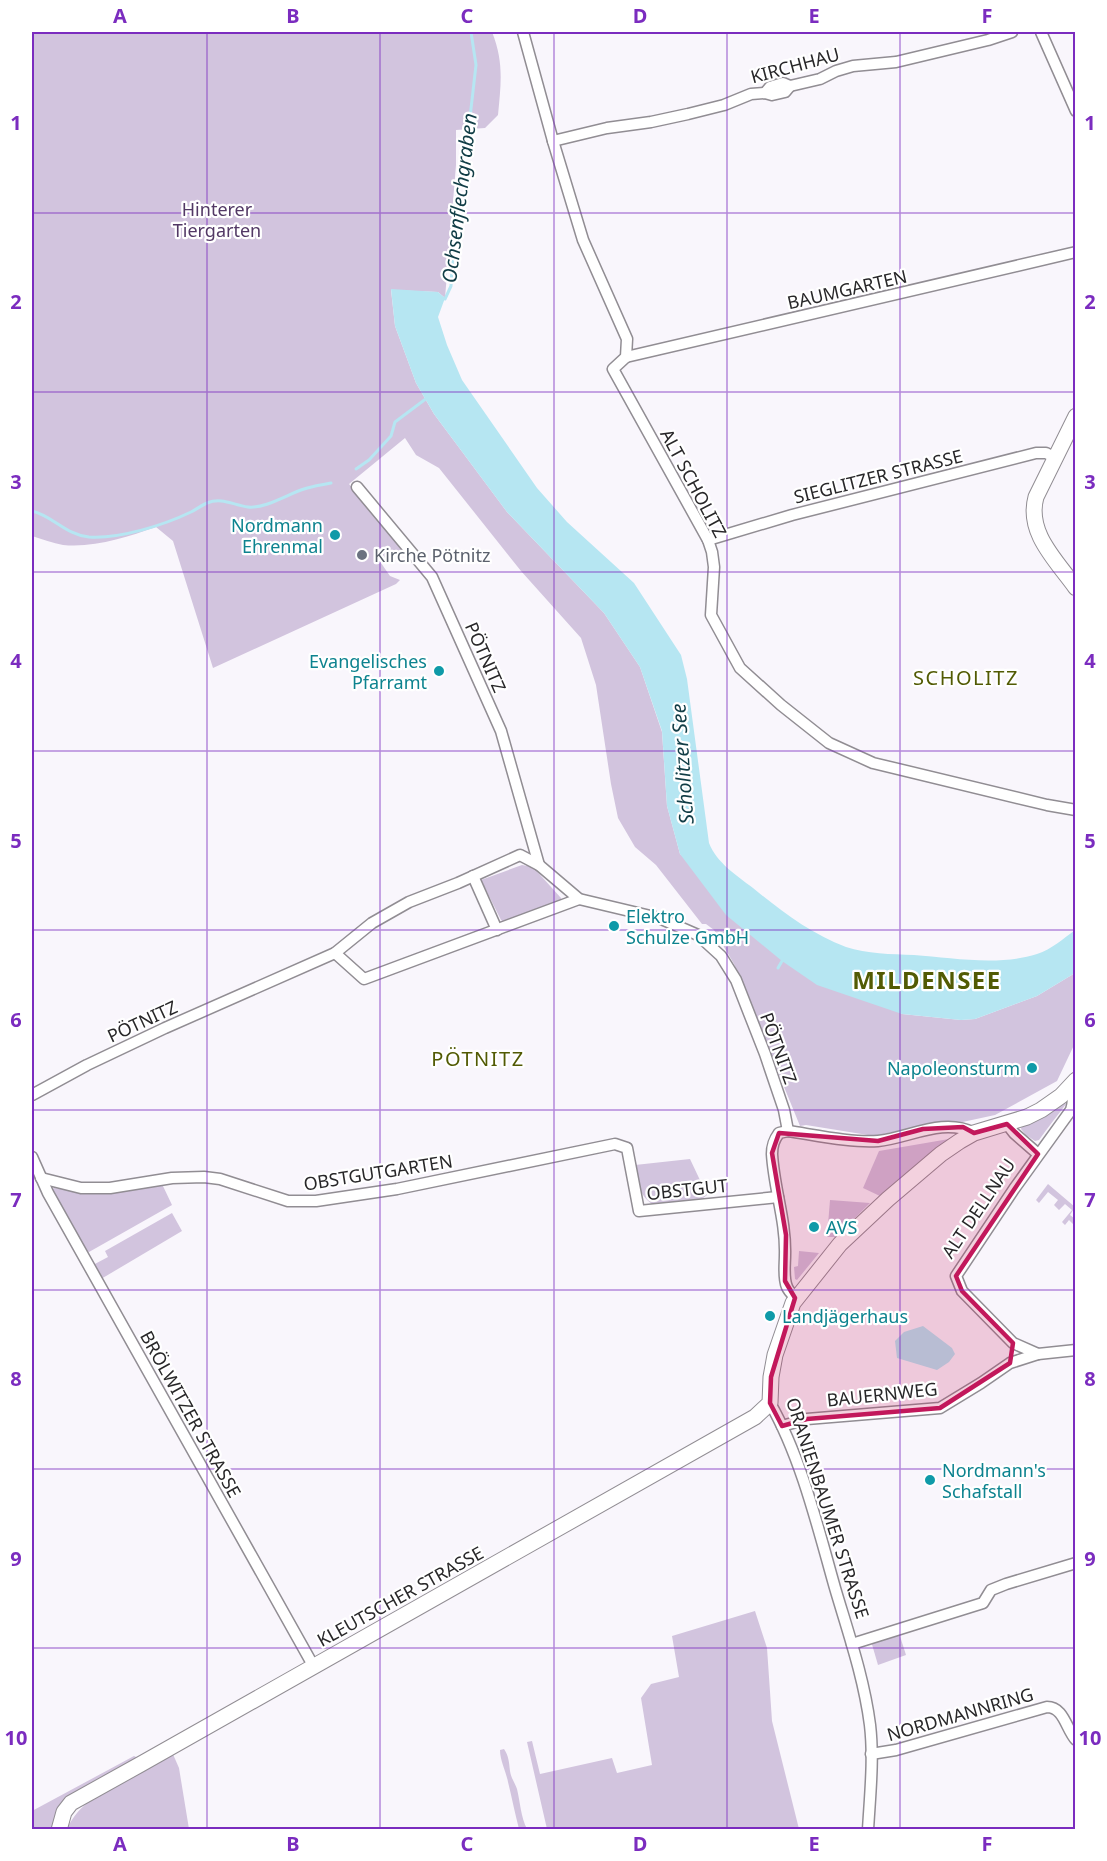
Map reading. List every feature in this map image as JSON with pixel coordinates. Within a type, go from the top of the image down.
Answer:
[{"type":"street","name":"ALT SCHOLITZ","points":[[523,32],[583,240],[627,339],[626,357],[613,369],[708,540],[714,567],[711,615],[740,668],[781,705],[829,743],[873,764],[1076,810]]},
{"type":"street","name":"KIRCHHAU","points":[[553,141],[607,128],[688,114],[724,105],[746,96],[785,92],[790,86],[820,79],[853,66],[896,62],[1012,32]]},
{"type":"street","points":[[1041,32],[1076,111]]},
{"type":"street","name":"BAUMGARTEN","points":[[626,357],[1076,252]]},
{"type":"street","points":[[1076,416],[1036,497],[1034,518],[1037,533],[1076,588]]},
{"type":"street","name":"SIEGLITZER STRASSE","points":[[708,540],[792,514],[1036,453],[1046,453],[1056,458]]},
{"type":"street","name":"PÖTNITZ","points":[[357,487],[432,577],[501,731],[539,865]]},
{"type":"street","name":"PÖTNITZ","points":[[32,1095],[87,1065],[165,1028],[335,953],[372,923],[409,902],[520,855],[539,865],[579,899],[659,918],[698,935],[721,956],[736,980],[761,1043],[784,1110],[788,1131]]},
{"type":"street","points":[[474,876],[497,930]]},
{"type":"street","points":[[335,953],[364,979],[579,899]]},
{"type":"street","name":"ALT DELLNAU","points":[[1038,1154],[1006,1124],[1041,1110],[1072,1084]]},
{"type":"street","name":"ALT DELLNAU","points":[[1072,1084],[1074,1103],[1071,1110],[1038,1154],[956,1276],[962,1291],[1013,1343],[1038,1354],[1076,1350]]},
{"type":"street","name":"ORANIENBAUMER STRASSE","points":[[868,1830],[871,1754],[867,1703],[852,1644],[805,1488],[782,1426],[770,1403],[775,1355],[793,1303],[840,1244],[941,1154],[974,1133],[1006,1124]]},
{"type":"street","points":[[796,1298],[787,1288],[785,1281],[786,1235],[772,1154],[773,1141],[779,1133],[788,1131],[878,1141],[924,1130],[950,1127],[963,1127],[974,1133]]},
{"type":"street","name":"OBSTGUT","points":[[615,1144],[627,1148],[639,1211],[778,1197]]},
{"type":"street","name":"OBSTGUTGARTEN","points":[[41,1178],[81,1188],[110,1188],[172,1178],[204,1177],[220,1179],[288,1201],[316,1201],[397,1189],[615,1144]]},
{"type":"street","points":[[32,1157],[41,1178]]},
{"type":"street","name":"BRÖLWITZER STRASSE","points":[[41,1178],[314,1666]]},
{"type":"street","points":[[1010,1363],[1013,1343]]},
{"type":"street","name":"BAUERNWEG","points":[[782,1426],[807,1419],[940,1408],[1010,1363],[1038,1354]]},
{"type":"street","name":"KLEUTSCHER STRASSE","points":[[59,1830],[64,1812],[76,1799],[738,1427],[770,1403]]},
{"type":"street","points":[[852,1644],[983,1604],[991,1590],[1076,1563]]},
{"type":"street","name":"NORDMANNRING","points":[[871,1754],[896,1750],[1047,1707],[1056,1709],[1075,1743]]},
{"type":"highlighted area","points":[[1007,1124],[1038,1154],[956,1276],[962,1291],[1013,1343],[1010,1363],[952,1401],[940,1408],[807,1419],[782,1426],[770,1403],[771,1377],[795,1298],[785,1281],[786,1235],[772,1153],[779,1133],[878,1141],[923,1129],[963,1127],[974,1133]]},
{"type":"green space","name":"Hinterer Tiergarten","points":[[32,32],[492,32],[500,63],[498,115],[485,128],[456,130],[456,165],[445,298],[438,292],[391,290],[395,326],[416,383],[434,414],[507,512],[604,613],[640,667],[662,732],[667,806],[680,854],[902,1014],[961,1020],[975,1019],[1037,996],[1075,973],[1075,1043],[1057,1081],[995,1115],[958,1123],[930,1124],[874,1136],[800,1126],[734,964],[714,930],[702,924],[656,865],[635,847],[618,818],[596,685],[581,638],[521,571],[439,468],[416,455],[405,438],[349,484],[403,548],[381,563],[390,576],[400,580],[396,584],[213,668],[173,541],[156,527],[122,538],[87,545],[63,545],[32,536]]},
{"type":"green space","points":[[522,865],[533,867],[561,898],[561,902],[504,922],[481,880]]},
{"type":"green space","points":[[1064,1101],[1066,1104],[1039,1140],[1035,1141],[1021,1129],[1022,1125]]},
{"type":"green space","points":[[949,1139],[882,1197],[863,1188],[879,1151]]},
{"type":"green space","points":[[690,1159],[707,1195],[702,1199],[652,1204],[647,1200],[639,1186],[635,1165]]},
{"type":"green space","points":[[162,1184],[172,1205],[89,1252],[82,1249],[50,1191],[54,1188],[87,1192]]},
{"type":"green space","points":[[1048,1184],[1075,1207],[1070,1215],[1075,1219],[1075,1226],[1069,1220],[1065,1225],[1062,1222],[1072,1210],[1065,1204],[1059,1210],[1054,1205],[1058,1200],[1048,1192],[1039,1203],[1036,1200]]},
{"type":"green space","points":[[830,1200],[870,1203],[836,1237],[827,1237]]},
{"type":"green space","points":[[172,1213],[182,1231],[101,1279],[93,1265],[108,1257],[105,1251]]},
{"type":"green space","points":[[799,1251],[819,1253],[797,1280],[794,1267],[798,1266]]},
{"type":"green space","points":[[755,1611],[767,1648],[772,1721],[799,1829],[547,1829],[527,1742],[532,1741],[540,1774],[612,1758],[617,1773],[652,1765],[641,1698],[651,1684],[679,1677],[672,1636]]},
{"type":"green space","points":[[899,1633],[906,1655],[878,1665],[871,1641]]},
{"type":"green space","points":[[504,1749],[527,1829],[519,1829],[501,1758],[500,1750]]},
{"type":"green space","points":[[172,1752],[179,1768],[189,1829],[66,1830],[78,1812],[105,1788],[148,1769]]},
{"type":"green space","points":[[134,1756],[136,1762],[58,1813],[52,1829],[32,1830],[32,1811]]},
{"type":"water","name":"Scholitzer See","points":[[391,289],[438,292],[445,298],[438,317],[462,380],[537,488],[567,522],[634,583],[681,655],[687,679],[709,843],[722,863],[797,921],[821,936],[846,947],[879,953],[1008,960],[1042,952],[1075,930],[1075,973],[1037,996],[975,1019],[961,1020],[902,1014],[817,985],[782,961],[726,915],[680,854],[667,806],[662,731],[640,667],[604,613],[507,512],[434,414],[416,383],[395,326]]},
{"type":"water","points":[[923,1326],[952,1348],[955,1354],[949,1362],[937,1370],[897,1358],[895,1341],[904,1332]]},
{"type":"waterway","name":"Ochsenflechgraben","points":[[445,299],[451,286],[456,201],[468,135],[476,65],[471,32]]},
{"type":"waterway","points":[[356,469],[369,460],[391,436],[395,422],[427,398]]},
{"type":"waterway","points":[[32,511],[40,513],[81,536],[114,536],[155,526],[212,501],[255,507],[269,504],[304,489],[331,483]]},
{"type":"waterway","points":[[778,968],[782,961]]},
{"type":"place","name":"Nordmann Ehrenmal","points":[[335,535]]},
{"type":"place","name":"Kirche Pötnitz","points":[[362,555]]},
{"type":"place","name":"Evangelisches Pfarramt","points":[[439,671]]},
{"type":"place","name":"Elektro Schulze GmbH","points":[[614,926]]},
{"type":"place","name":"Napoleonsturm","points":[[1032,1068]]},
{"type":"place","name":"AVS","points":[[814,1227]]},
{"type":"place","name":"Landjägerhaus","points":[[770,1316]]},
{"type":"place","name":"Nordmann's Schafstall","points":[[930,1480]]},
{"type":"district","name":"SCHOLITZ","points":[[966,677]]},
{"type":"district","name":"MILDENSEE","points":[[927,979]]},
{"type":"district","name":"PÖTNITZ","points":[[478,1058]]}]
